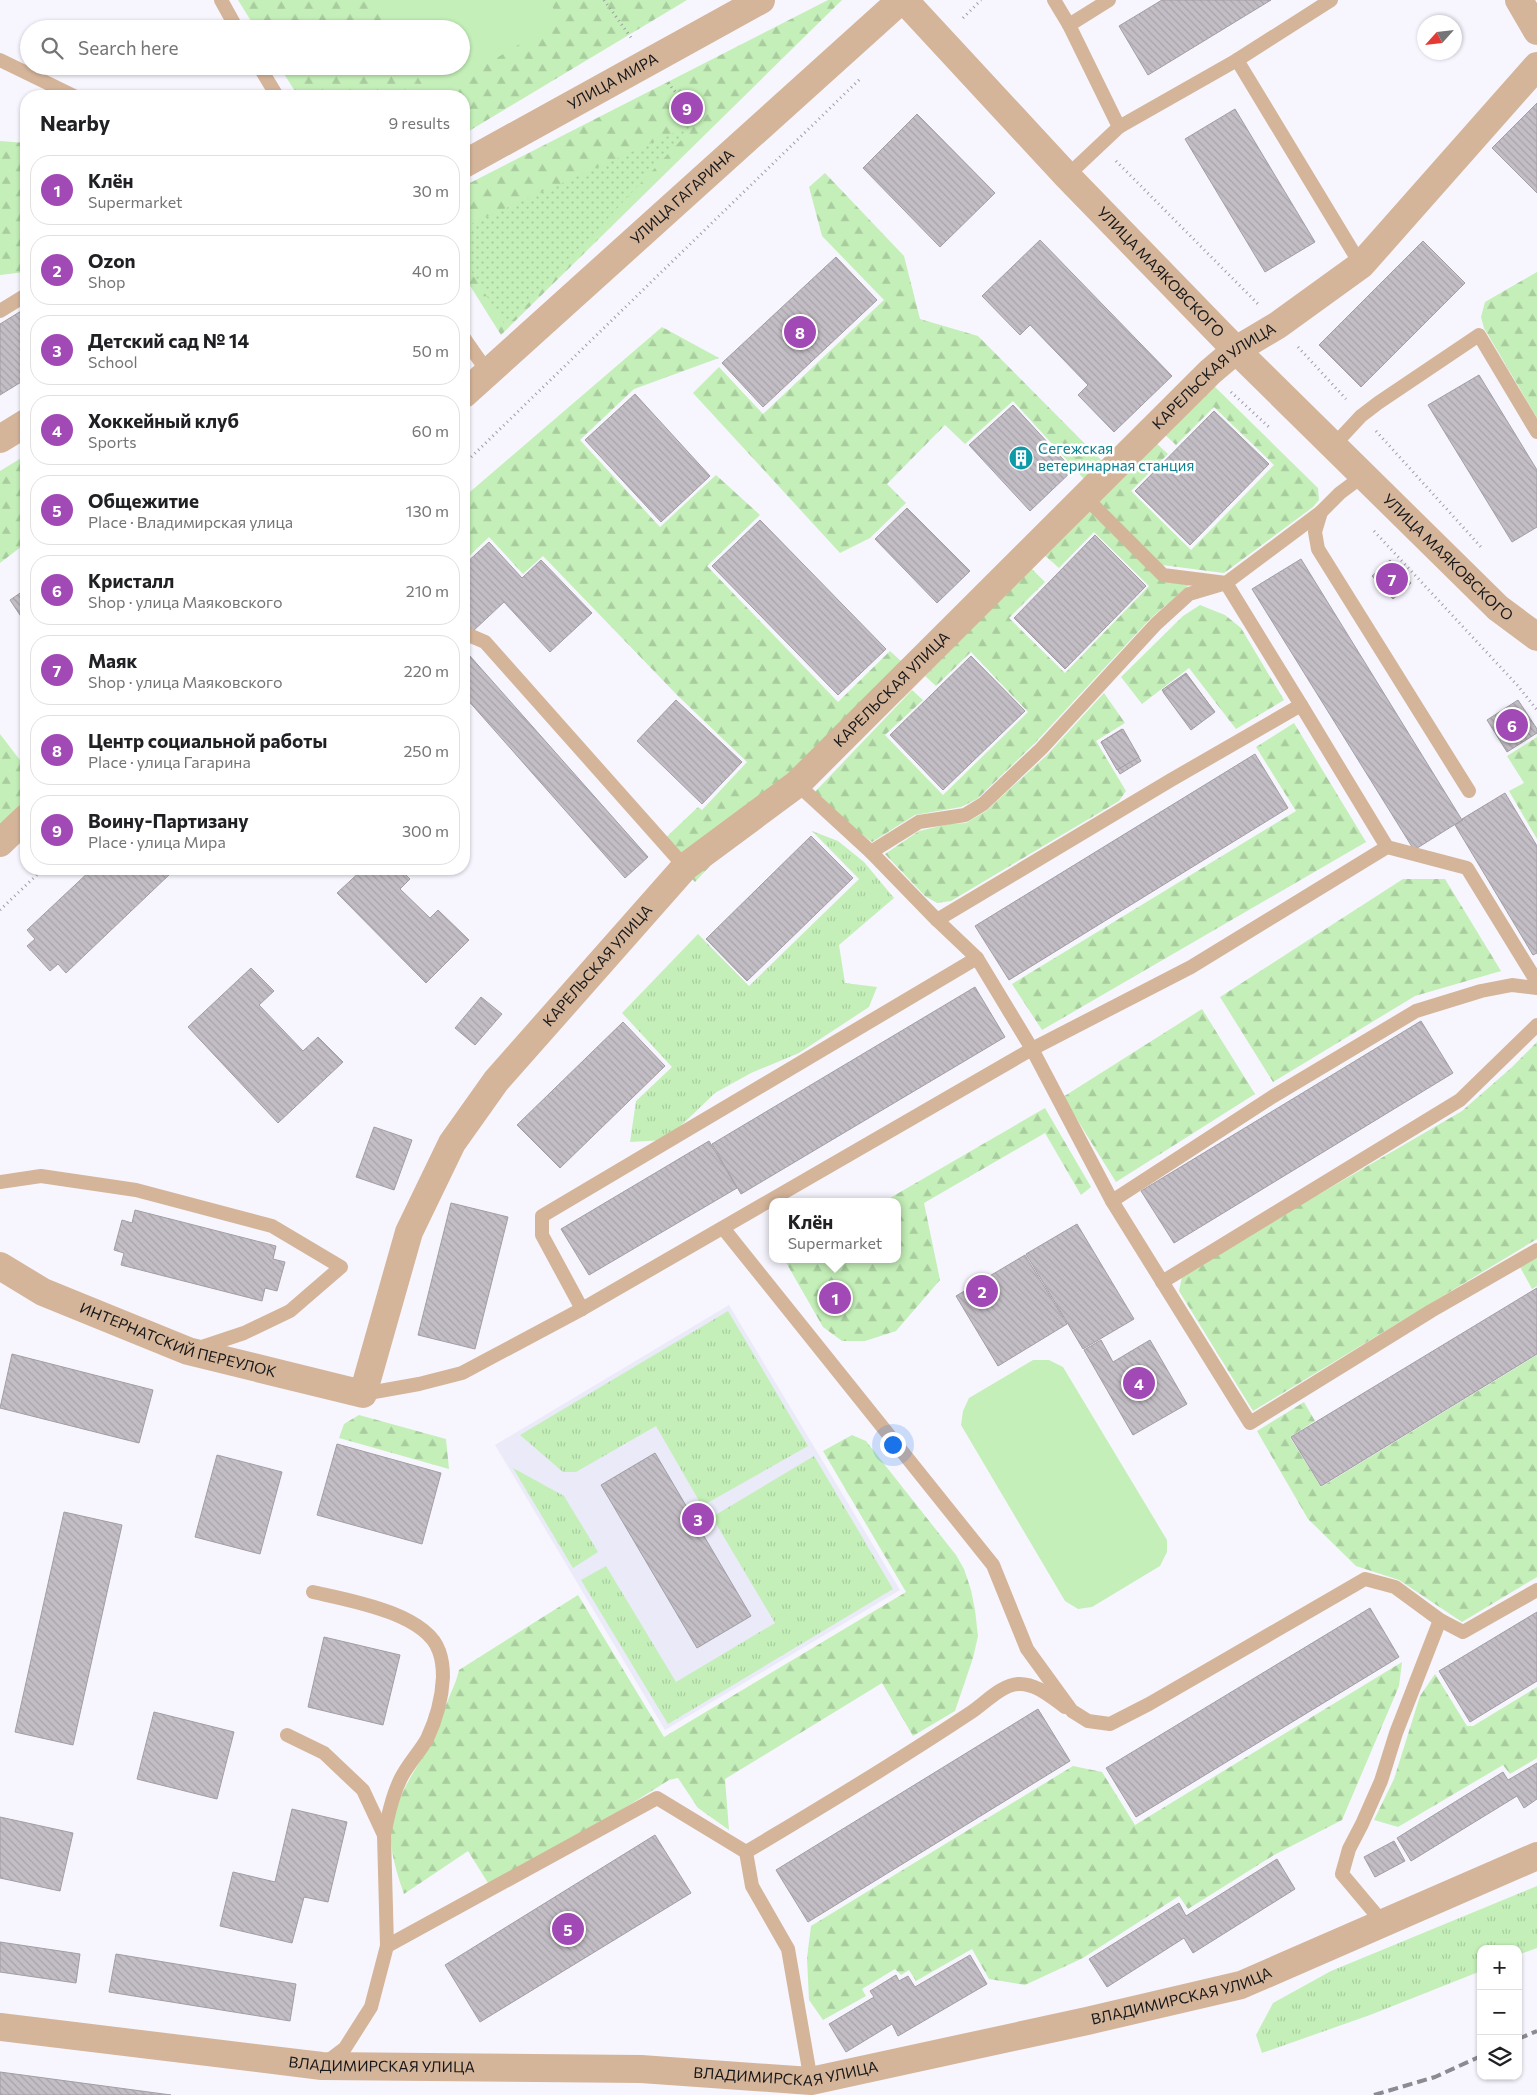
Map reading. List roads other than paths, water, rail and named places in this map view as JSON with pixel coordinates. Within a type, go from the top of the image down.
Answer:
[{"type":"street","name":"УЛИЦА МИРА","points":[[470,161],[761,0]]},
{"type":"street","name":"УЛИЦА МАЯКОВСКОГО","points":[[902,0],[1067,176],[1236,350],[1498,608],[1537,637]]},
{"type":"street","name":"УЛИЦА ГАГАРИНА","points":[[470,388],[902,0]]},
{"type":"street","points":[[1519,0],[1537,31]]},
{"type":"street","name":"КАРЕЛЬСКАЯ УЛИЦА","points":[[363,1394],[410,1232],[452,1143],[496,1081],[685,867],[797,784],[1086,498],[1210,372],[1236,350],[1278,325],[1361,265],[1537,66]]},
{"type":"street","points":[[0,439],[20,427]]},
{"type":"street","points":[[0,843],[20,824]]},
{"type":"street","name":"ИНТЕРНАТСКИЙ ПЕРЕУЛОК","points":[[0,1266],[43,1292],[188,1351],[363,1394]]},
{"type":"street","name":"ВЛАДИМИРСКАЯ УЛИЦА","points":[[0,2027],[322,2066],[641,2069],[811,2081],[1087,2022],[1241,1985],[1537,1856]]},
{"type":"lane","points":[[221,0],[232,20]]},
{"type":"lane","points":[[1054,0],[1069,24],[1119,127]]},
{"type":"lane","points":[[1069,24],[1109,0]]},
{"type":"lane","points":[[1067,176],[1119,127],[1237,60],[1331,0]]},
{"type":"lane","points":[[0,60],[20,70]]},
{"type":"lane","points":[[1237,60],[1361,265]]},
{"type":"lane","points":[[31,75],[62,90]]},
{"type":"lane","points":[[264,75],[272,90]]},
{"type":"lane","points":[[0,311],[20,299]]},
{"type":"lane","points":[[1333,446],[1362,416],[1378,403],[1479,335],[1537,432]]},
{"type":"lane","points":[[470,347],[487,372]]},
{"type":"lane","points":[[870,852],[919,822],[965,815],[983,804],[1041,749],[1156,624],[1189,594],[1226,583],[1321,512],[1364,475]]},
{"type":"lane","points":[[1086,498],[1163,575],[1226,583]]},
{"type":"lane","points":[[1321,512],[1315,532],[1318,549],[1469,791]]},
{"type":"lane","points":[[1226,583],[1387,847],[1467,868],[1537,982]]},
{"type":"lane","points":[[470,636],[485,642],[685,867]]},
{"type":"lane","points":[[937,920],[1171,780],[1301,705]]},
{"type":"lane","points":[[797,784],[870,852],[977,958],[1032,1049],[1112,1201],[1250,1424],[1431,1311],[1537,1250]]},
{"type":"lane","points":[[775,1198],[1032,1049],[1192,967],[1387,847]]},
{"type":"lane","points":[[582,1309],[542,1235],[542,1216],[977,958]]},
{"type":"lane","points":[[1112,1201],[1272,1097],[1416,1011],[1481,991],[1512,985],[1537,988]]},
{"type":"lane","points":[[1162,1282],[1460,1100],[1537,1025]]},
{"type":"lane","points":[[0,1182],[41,1176],[136,1190],[272,1226],[341,1267],[290,1311],[244,1333],[188,1351]]},
{"type":"lane","points":[[363,1394],[419,1384],[462,1373],[582,1309],[769,1201]]},
{"type":"lane","points":[[723,1228],[993,1565],[1028,1649],[1072,1711]]},
{"type":"lane","points":[[746,1852],[877,1774],[985,1703],[1004,1688],[1017,1684],[1032,1684],[1088,1722],[1110,1724],[1149,1704],[1366,1579],[1395,1587],[1440,1620],[1463,1632],[1537,1590]]},
{"type":"lane","points":[[313,1592],[369,1606],[408,1619],[424,1630],[439,1650],[443,1671],[442,1692],[435,1718],[426,1740],[400,1780],[391,1804],[384,1835],[387,1946],[371,2007],[345,2048],[322,2066]]},
{"type":"lane","points":[[1384,1924],[1342,1874],[1349,1849],[1381,1781],[1396,1733],[1440,1620]]},
{"type":"lane","points":[[287,1735],[324,1753],[363,1790],[384,1835]]},
{"type":"lane","points":[[387,1946],[657,1798],[746,1852],[752,1886],[788,1949],[811,2081]]},
{"type":"railway","points":[[1522,2037],[1537,2031]]},
{"type":"railway","points":[[1374,2095],[1435,2077],[1477,2058]]},
{"type":"place","name":"Воину-Партизану","points":[[687,108]]},
{"type":"place","name":"Центр социальной работы","points":[[800,332]]},
{"type":"place","name":"Сегежская ветеринарная станция","points":[[1021,458]]},
{"type":"place","name":"Маяк","points":[[1392,579]]},
{"type":"place","name":"Кристалл","points":[[1512,725]]},
{"type":"place","name":"Ozon","points":[[982,1291]]},
{"type":"place","name":"Клён","points":[[835,1298]]},
{"type":"place","name":"Хоккейный клуб","points":[[1139,1383]]},
{"type":"place","name":"Детский сад № 14","points":[[698,1519]]},
{"type":"place","name":"Общежитие","points":[[568,1929]]}]
